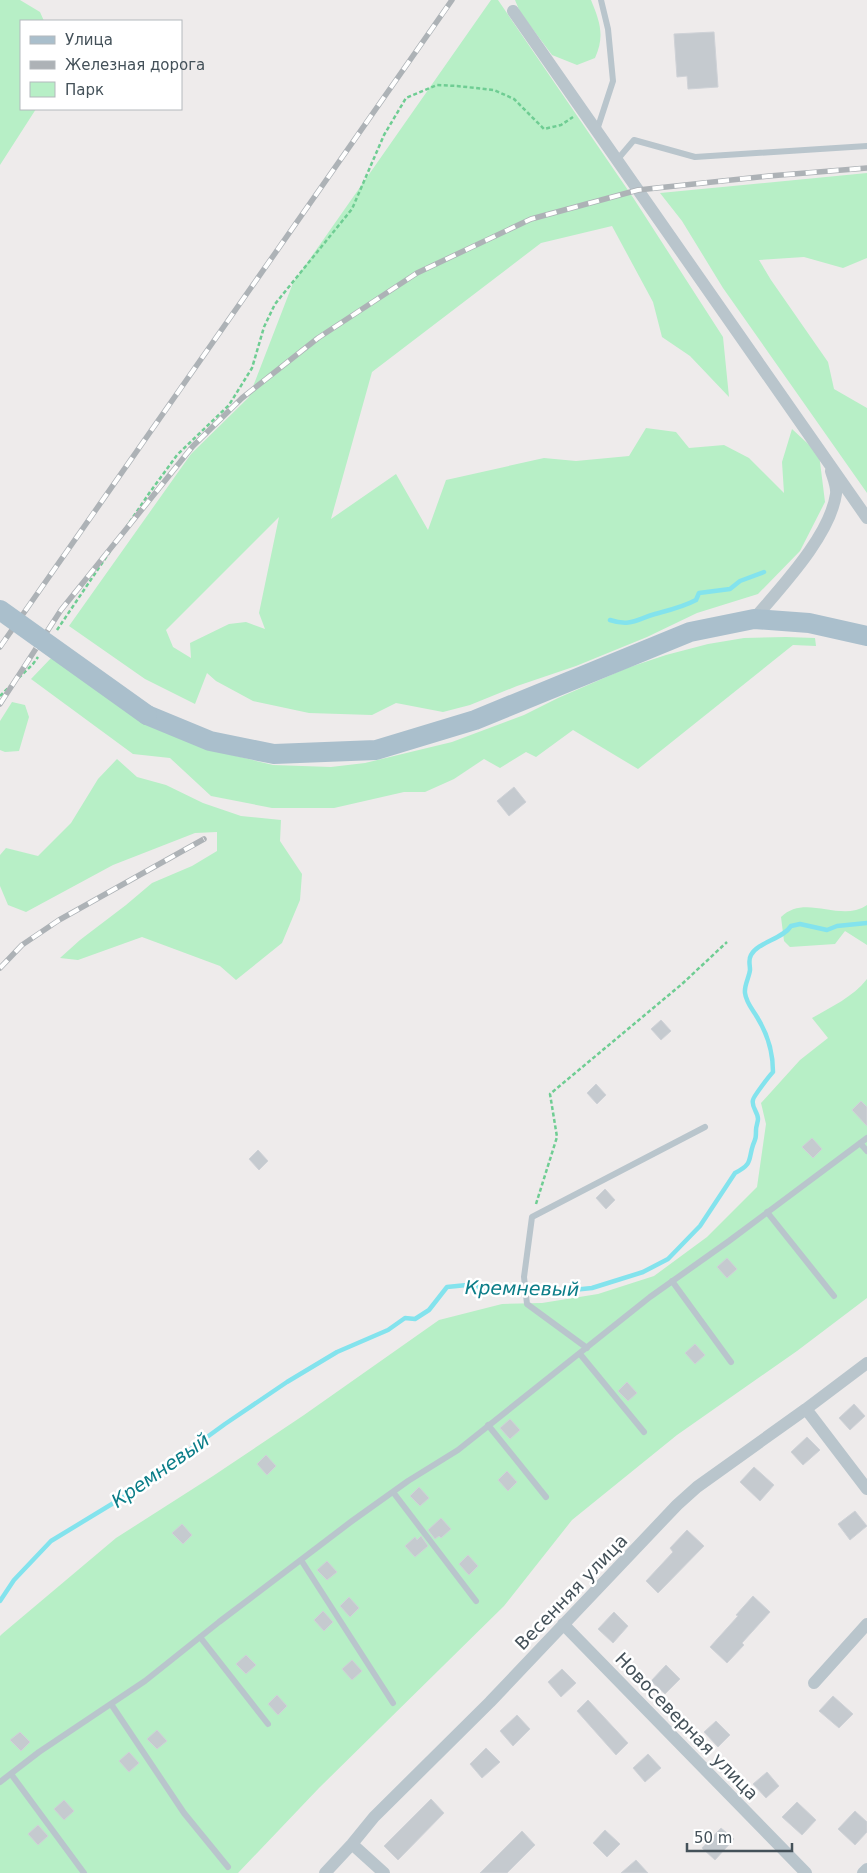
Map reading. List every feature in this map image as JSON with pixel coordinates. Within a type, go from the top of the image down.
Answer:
[{"type":"main road","points":[[0,610],[147,715],[210,742],[274,754],[376,750],[475,720],[690,632],[754,619],[809,623],[867,636]]},
{"type":"street","points":[[513,11],[867,518]]},
{"type":"street","points":[[754,619],[813,546],[830,514],[836,492],[829,464]]},
{"type":"street","name":"Весенняя улица","points":[[325,1873],[374,1817],[490,1702],[563,1624],[697,1487],[867,1363]]},
{"type":"street","points":[[806,1409],[867,1489]]},
{"type":"street","name":"Новосеверная улица","points":[[563,1624],[806,1873]]},
{"type":"street","points":[[814,1683],[867,1624]]},
{"type":"street","points":[[352,1844],[384,1873]]},
{"type":"street","points":[[863,1873],[867,1869]]},
{"type":"lane","points":[[597,131],[613,81],[608,29],[601,0]]},
{"type":"lane","points":[[617,160],[634,140],[695,157],[867,146]]},
{"type":"lane","points":[[587,1348],[527,1304],[524,1277],[532,1217],[705,1127]]},
{"type":"lane","points":[[0,1782],[145,1681],[301,1560],[393,1492],[458,1450],[650,1297],[867,1138]]},
{"type":"lane","points":[[860,1144],[867,1152]]},
{"type":"lane","points":[[767,1212],[834,1296]]},
{"type":"lane","points":[[672,1281],[731,1362]]},
{"type":"lane","points":[[580,1354],[644,1432]]},
{"type":"lane","points":[[488,1425],[546,1497]]},
{"type":"lane","points":[[393,1492],[476,1601]]},
{"type":"lane","points":[[301,1560],[393,1703]]},
{"type":"lane","points":[[200,1637],[268,1724]]},
{"type":"lane","points":[[111,1704],[184,1813],[228,1867]]},
{"type":"lane","points":[[10,1774],[84,1873]]},
{"type":"path","points":[[53,635],[135,513],[177,455],[229,405],[252,368],[264,326],[275,304],[352,209],[384,135],[406,98],[436,85],[494,90],[514,99],[544,129],[561,125],[583,111]]},
{"type":"path","points":[[0,696],[33,664],[43,650]]},
{"type":"path","points":[[532,1217],[557,1137],[550,1094],[682,984],[727,942]]},
{"type":"green space","points":[[0,0],[20,0],[40,12],[44,20],[20,20],[20,110],[35,110],[0,165]]},
{"type":"green space","points":[[491,0],[498,0],[634,199],[723,337],[729,397],[690,356],[662,337],[653,302],[612,226],[541,243],[372,372],[331,519],[396,474],[428,530],[446,480],[544,458],[576,461],[629,456],[646,428],[676,432],[689,448],[724,445],[749,458],[784,493],[782,462],[792,429],[819,454],[825,502],[800,551],[758,594],[697,613],[647,637],[576,666],[517,686],[470,705],[443,712],[396,703],[372,715],[309,713],[253,701],[216,681],[207,673],[195,704],[145,679],[69,626],[191,454],[249,397],[293,283]],"holes":[[[279,517],[259,613],[265,629],[246,622],[229,624],[190,643],[191,658],[173,647],[166,630]]]},
{"type":"green space","points":[[515,0],[591,0],[597,15],[601,36],[595,58],[577,65],[552,55],[520,12]]},
{"type":"green space","points":[[867,173],[867,258],[843,268],[804,257],[759,260],[828,362],[834,389],[867,408],[867,493],[723,288],[682,221],[660,193]]},
{"type":"green space","points":[[744,638],[815,638],[816,646],[793,645],[638,769],[573,730],[536,757],[526,752],[500,768],[484,759],[454,779],[425,792],[404,792],[334,808],[272,808],[211,796],[170,758],[133,754],[31,679],[53,656],[203,748],[273,765],[331,767],[365,763],[452,742],[524,715],[627,668],[666,655],[708,644]]},
{"type":"green space","points":[[12,702],[25,705],[29,717],[19,751],[5,752],[0,750],[0,721]]},
{"type":"green space","points":[[117,759],[137,777],[166,785],[203,803],[241,816],[281,820],[280,841],[302,874],[300,900],[282,943],[236,980],[220,966],[142,937],[78,960],[60,958],[152,883],[192,866],[217,851],[217,832],[195,833],[113,865],[26,912],[8,905],[0,886],[0,855],[6,848],[38,856],[71,823],[98,779]]},
{"type":"green space","points":[[867,905],[867,945],[845,931],[835,944],[790,947],[784,941],[781,917],[789,911],[807,907],[846,911],[857,910]]},
{"type":"green space","points":[[867,979],[867,1298],[797,1351],[677,1435],[572,1520],[504,1606],[319,1788],[238,1873],[0,1873],[0,1636],[116,1538],[304,1415],[439,1320],[502,1304],[542,1303],[598,1294],[654,1276],[707,1237],[757,1187],[766,1124],[761,1103],[800,1060],[828,1038],[812,1018],[834,1006]]},
{"type":"building","points":[[714,32],[718,87],[688,89],[687,76],[677,77],[674,34]]},
{"type":"building","points":[[514,787],[526,802],[509,816],[497,801]]},
{"type":"building","points":[[661,1020],[671,1031],[661,1040],[651,1029]]},
{"type":"building","points":[[596,1084],[606,1095],[597,1104],[587,1093]]},
{"type":"building","points":[[861,1101],[867,1107],[867,1126],[852,1110]]},
{"type":"building","points":[[812,1138],[822,1149],[813,1158],[802,1147]]},
{"type":"building","points":[[258,1150],[268,1161],[259,1170],[249,1159]]},
{"type":"building","points":[[605,1189],[615,1200],[606,1209],[596,1198]]},
{"type":"building","points":[[727,1258],[737,1269],[727,1278],[717,1267]]},
{"type":"building","points":[[695,1344],[705,1355],[695,1364],[685,1353]]},
{"type":"building","points":[[627,1382],[637,1393],[628,1401],[618,1391]]},
{"type":"building","points":[[854,1404],[865,1416],[850,1430],[839,1418]]},
{"type":"building","points":[[510,1419],[520,1430],[510,1439],[500,1428]]},
{"type":"building","points":[[807,1437],[820,1450],[803,1465],[791,1452]]},
{"type":"building","points":[[266,1455],[276,1466],[267,1475],[257,1464]]},
{"type":"building","points":[[754,1467],[774,1485],[760,1501],[740,1482]]},
{"type":"building","points":[[507,1471],[517,1482],[508,1491],[498,1480]]},
{"type":"building","points":[[419,1487],[429,1498],[420,1506],[410,1496]]},
{"type":"building","points":[[855,1511],[867,1526],[850,1540],[838,1524]]},
{"type":"building","points":[[441,1518],[451,1529],[441,1538],[439,1536],[435,1539],[428,1530]]},
{"type":"building","points":[[182,1524],[192,1535],[183,1544],[172,1533]]},
{"type":"building","points":[[687,1530],[704,1546],[658,1593],[646,1581],[673,1552],[670,1548]]},
{"type":"building","points":[[421,1536],[428,1546],[415,1557],[405,1546],[415,1537],[417,1540]]},
{"type":"building","points":[[468,1555],[478,1566],[469,1575],[459,1564]]},
{"type":"building","points":[[327,1561],[337,1572],[327,1580],[317,1570]]},
{"type":"building","points":[[753,1596],[770,1612],[727,1663],[710,1647]]},
{"type":"building","points":[[349,1597],[359,1608],[350,1617],[340,1606]]},
{"type":"building","points":[[323,1611],[333,1622],[324,1631],[314,1620]]},
{"type":"building","points":[[614,1612],[628,1626],[613,1643],[598,1629]]},
{"type":"building","points":[[246,1655],[256,1665],[246,1674],[236,1664]]},
{"type":"building","points":[[352,1660],[362,1671],[352,1680],[342,1669]]},
{"type":"building","points":[[666,1665],[680,1679],[665,1694],[651,1681]]},
{"type":"building","points":[[562,1669],[576,1683],[561,1697],[548,1682]]},
{"type":"building","points":[[277,1695],[287,1706],[278,1715],[268,1704]]},
{"type":"building","points":[[833,1696],[853,1714],[839,1728],[819,1711]]},
{"type":"building","points":[[588,1700],[628,1743],[616,1755],[577,1711]]},
{"type":"building","points":[[517,1715],[530,1729],[513,1746],[500,1731]]},
{"type":"building","points":[[716,1721],[730,1735],[718,1747],[704,1732]]},
{"type":"building","points":[[157,1730],[167,1741],[157,1749],[147,1739]]},
{"type":"building","points":[[20,1732],[30,1742],[21,1751],[10,1740]]},
{"type":"building","points":[[486,1748],[500,1762],[482,1778],[470,1764]]},
{"type":"building","points":[[129,1752],[139,1763],[129,1772],[119,1761]]},
{"type":"building","points":[[648,1754],[661,1768],[645,1782],[633,1768]]},
{"type":"building","points":[[767,1772],[779,1786],[766,1798],[753,1784]]},
{"type":"building","points":[[431,1799],[444,1813],[398,1860],[384,1846]]},
{"type":"building","points":[[64,1800],[74,1811],[64,1820],[54,1809]]},
{"type":"building","points":[[797,1802],[816,1820],[802,1835],[782,1817]]},
{"type":"building","points":[[855,1811],[867,1822],[867,1832],[855,1845],[838,1829]]},
{"type":"building","points":[[38,1825],[48,1836],[38,1845],[28,1834]]},
{"type":"building","points":[[721,1828],[734,1839],[715,1860],[702,1848]]},
{"type":"building","points":[[605,1830],[620,1844],[607,1857],[593,1843]]},
{"type":"building","points":[[522,1831],[535,1845],[507,1873],[480,1873]]},
{"type":"building","points":[[636,1860],[648,1873],[621,1873]]},
{"type":"waterway","points":[[610,620],[623,623],[634,622],[696,600],[699,593],[730,589],[740,581],[764,572]]},
{"type":"waterway","name":"Кремневый","points":[[0,1601],[14,1580],[51,1541],[130,1493],[287,1382],[337,1352],[388,1330],[405,1318],[415,1319],[429,1310],[447,1287],[467,1285],[486,1288],[506,1286],[563,1291],[592,1288],[643,1272],[668,1259],[700,1226],[735,1173],[745,1167],[749,1161],[758,1119],[753,1100],[773,1072],[771,1050],[761,1023],[745,993],[751,955],[759,947],[782,934],[791,926],[800,924],[827,930],[837,926],[867,923]]},
{"type":"railway","points":[[0,647],[452,0]]},
{"type":"railway","points":[[0,704],[61,610],[193,446],[242,398],[318,338],[417,273],[531,219],[638,190],[867,168]]},
{"type":"railway","points":[[0,968],[22,945],[59,920],[204,839]]}]
